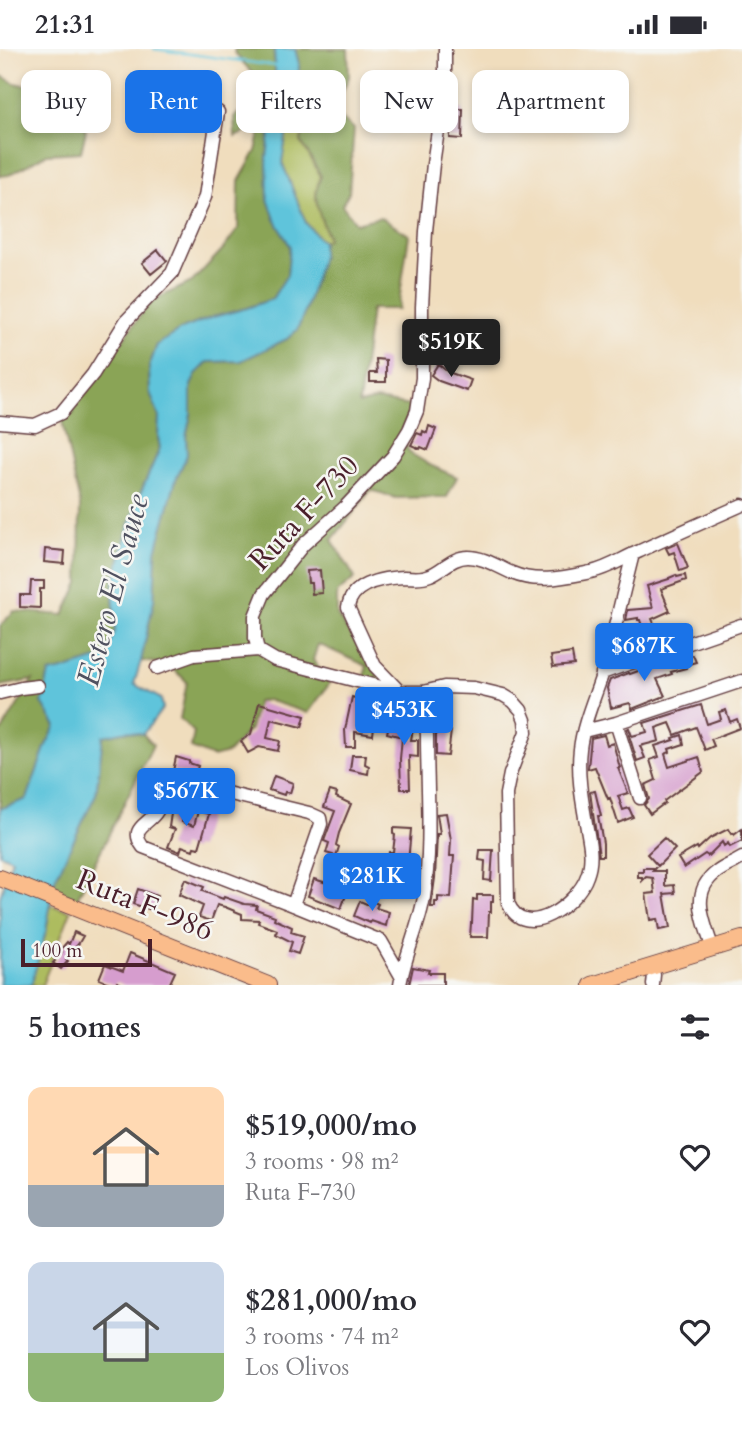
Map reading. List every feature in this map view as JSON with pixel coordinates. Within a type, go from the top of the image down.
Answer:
[{"type":"main road","name":"Ruta F-986","points":[[1,878],[268,985]]},
{"type":"main road","points":[[592,985],[742,939]]},
{"type":"street","name":"Ruta F-730","points":[[258,650],[254,624],[257,608],[264,594],[303,545],[345,507],[393,456],[410,431],[417,411],[421,389],[426,231],[432,164],[445,85],[445,49]]},
{"type":"street","points":[[0,422],[35,425],[61,413],[93,374],[126,321],[172,272],[205,197],[215,133]]},
{"type":"street","points":[[401,981],[419,920],[426,880],[427,730],[424,717],[413,700],[400,692],[375,666],[348,607],[350,598],[361,587],[392,578],[427,577],[462,557],[489,562],[521,576],[548,579],[603,569],[742,505]]},
{"type":"street","points":[[157,668],[194,655],[258,650],[275,660],[400,692],[423,692],[444,687],[474,688],[503,695],[513,701],[521,710],[526,732],[510,774],[505,805],[508,903],[512,912],[524,919],[542,918],[566,905],[579,892],[589,872],[591,851],[582,801],[579,757],[633,554]]},
{"type":"street","points":[[602,673],[741,625]]},
{"type":"street","points":[[584,731],[742,681]]},
{"type":"street","points":[[0,693],[38,686]]},
{"type":"street","points":[[616,723],[640,798]]},
{"type":"street","points":[[293,905],[321,824],[320,818],[169,779],[156,813],[142,824],[139,830],[139,841],[146,849],[381,941],[401,981]]},
{"type":"street","points":[[713,949],[701,911],[701,897],[714,874],[742,858]]},
{"type":"street","points":[[651,967],[653,985]]},
{"type":"green space","points":[[235,49],[274,49],[275,70],[249,70],[234,52]]},
{"type":"green space","points":[[295,49],[348,49],[349,77],[346,83],[346,70],[299,70]]},
{"type":"green space","points":[[0,75],[21,84],[21,133],[85,133],[81,152],[47,154],[9,175],[0,176]]},
{"type":"green space","points":[[236,115],[236,133],[243,133],[235,137]]},
{"type":"green space","points":[[346,122],[354,129],[349,192],[342,205],[356,223],[380,217],[409,235],[398,309],[371,309],[359,404],[377,400],[411,406],[401,436],[410,453],[457,477],[447,497],[396,498],[371,490],[332,540],[355,578],[337,593],[337,615],[385,685],[363,679],[367,666],[318,644],[313,660],[330,683],[308,713],[267,700],[257,702],[250,729],[228,753],[212,757],[191,748],[194,732],[180,719],[187,682],[167,666],[141,661],[154,600],[156,551],[176,479],[187,455],[191,385],[197,372],[208,362],[241,361],[287,339],[297,330],[304,314],[322,256],[322,242],[328,239],[316,193],[321,176],[301,141],[303,133],[346,133]]},
{"type":"green space","points":[[270,133],[267,157],[268,198],[275,219],[290,246],[287,275],[272,299],[182,329],[157,345],[149,367],[150,392],[159,417],[160,448],[140,494],[113,586],[115,631],[104,657],[49,673],[42,703],[56,726],[46,745],[27,799],[0,809],[0,734],[33,680],[0,686],[0,626],[14,611],[64,615],[79,583],[80,504],[61,416],[99,372],[151,301],[192,282],[238,229],[239,181],[256,151],[260,134]]},
{"type":"green space","points":[[287,133],[303,133],[301,141],[321,176],[316,193],[328,239],[322,242],[306,223],[282,162]]},
{"type":"green space","points":[[127,731],[143,734],[153,745],[76,901],[53,890],[55,879],[96,794],[103,736]]},
{"type":"green space","points":[[50,905],[71,911],[42,985],[30,985],[46,931]]},
{"type":"water","points":[[274,49],[295,49],[299,70],[275,70]]},
{"type":"water","points":[[270,133],[287,133],[282,162],[306,223],[322,242],[322,256],[304,314],[297,330],[287,339],[241,361],[208,362],[197,373],[191,385],[187,455],[176,479],[156,551],[154,600],[134,684],[161,699],[163,708],[143,734],[127,731],[103,736],[96,794],[55,879],[46,931],[32,982],[30,985],[0,985],[0,897],[12,859],[0,854],[0,809],[27,799],[46,745],[56,726],[42,703],[49,673],[104,657],[115,631],[113,586],[140,494],[160,448],[159,417],[150,392],[149,367],[157,345],[182,329],[272,299],[287,275],[290,246],[275,219],[268,199],[267,158]]},
{"type":"building","points":[[458,109],[463,109],[462,139],[450,138],[450,133],[458,133]]},
{"type":"building","points":[[158,250],[167,261],[151,274],[142,263]]},
{"type":"building","points":[[376,359],[386,360],[386,382],[370,382],[370,373],[377,373]]},
{"type":"building","points":[[438,364],[448,372],[471,380],[467,391],[439,381],[431,375]]},
{"type":"building","points":[[429,426],[436,429],[428,450],[411,445],[417,433],[427,433]]},
{"type":"building","points":[[678,543],[688,568],[680,571],[674,552],[669,554],[666,548]]},
{"type":"building","points":[[45,549],[65,551],[64,564],[44,562]]},
{"type":"building","points":[[320,570],[322,593],[312,594],[307,571]]},
{"type":"building","points":[[676,575],[685,575],[686,580],[661,589],[670,611],[652,619],[660,637],[678,630],[681,636],[616,659],[619,646],[646,639],[638,618],[626,620],[628,610],[653,608],[647,586]]},
{"type":"building","points":[[31,581],[44,581],[44,589],[40,589],[40,608],[20,607],[20,595],[30,595]]},
{"type":"building","points":[[572,653],[574,665],[553,667],[551,656]]},
{"type":"building","points":[[682,655],[683,659],[693,655],[696,662],[657,679],[665,696],[632,709],[630,703],[611,708],[607,688],[610,680]]},
{"type":"building","points":[[368,693],[381,696],[378,708],[388,710],[386,721],[375,718],[373,735],[355,732],[355,747],[346,747],[345,730],[352,697],[366,701]]},
{"type":"building","points":[[259,703],[305,716],[302,727],[271,719],[267,738],[280,741],[278,751],[259,747],[248,753],[241,741],[251,734]]},
{"type":"building","points":[[701,705],[707,724],[721,719],[719,712],[726,710],[730,722],[737,719],[740,728],[711,739],[714,746],[705,750],[696,727],[675,735],[670,723],[656,728],[659,741],[640,746],[645,758],[637,761],[627,729],[629,728],[632,736],[647,732],[644,723]]},
{"type":"building","points":[[391,716],[414,723],[411,740],[418,740],[418,757],[409,756],[410,789],[401,789],[402,737],[387,733]]},
{"type":"building","points":[[436,729],[451,731],[448,756],[436,755]]},
{"type":"building","points":[[604,735],[607,745],[613,743],[618,768],[628,793],[618,796],[623,810],[629,808],[633,817],[618,823],[595,767],[588,769],[591,738]]},
{"type":"building","points":[[682,735],[684,744],[669,749],[670,752],[665,754],[669,767],[699,757],[703,772],[650,814],[644,805],[649,799],[645,785],[656,780],[650,760],[659,757],[655,746]]},
{"type":"building","points":[[352,755],[366,755],[368,774],[350,770]]},
{"type":"building","points":[[176,757],[198,766],[195,776],[173,771]]},
{"type":"building","points":[[274,776],[293,783],[290,793],[285,792],[284,795],[269,790]]},
{"type":"building","points":[[330,791],[351,804],[339,833],[336,856],[326,853],[329,843],[324,841],[335,811],[324,807]]},
{"type":"building","points":[[595,791],[601,816],[598,816],[603,856],[599,856],[590,792]]},
{"type":"building","points":[[173,800],[185,802],[182,822],[194,826],[198,811],[209,814],[199,848],[194,847],[193,850],[182,846],[180,852],[168,847],[175,829],[169,827]]},
{"type":"building","points":[[446,813],[451,840],[450,856],[454,856],[451,898],[438,897],[435,907],[431,907],[437,834],[440,834],[437,814]]},
{"type":"building","points":[[393,828],[411,829],[408,863],[387,861],[389,852],[393,852]]},
{"type":"building","points":[[728,829],[734,835],[742,829],[742,841],[730,847],[728,843],[724,846],[722,842],[708,856],[705,854],[684,868],[678,858],[697,847],[698,849],[710,838]]},
{"type":"building","points":[[664,838],[675,849],[658,866],[647,854]]},
{"type":"building","points":[[480,850],[493,850],[491,881],[484,880],[485,861],[479,860]]},
{"type":"building","points":[[643,868],[665,871],[665,886],[674,885],[675,893],[664,894],[670,928],[659,930],[657,919],[650,920],[646,894],[655,893],[653,878],[646,877],[642,881],[642,877],[638,877],[638,872],[643,872]]},
{"type":"building","points":[[185,879],[204,887],[202,891],[223,899],[224,897],[257,905],[256,909],[275,916],[274,919],[292,927],[291,932],[304,936],[298,954],[289,951],[292,942],[276,934],[277,930],[258,923],[259,920],[242,919],[242,914],[225,907],[217,905],[211,921],[199,917],[203,906],[179,895]]},
{"type":"building","points":[[314,879],[330,884],[328,889],[346,895],[341,909],[308,896]]},
{"type":"building","points":[[138,889],[157,896],[152,910],[133,904]]},
{"type":"building","points":[[477,895],[493,895],[488,937],[470,937],[473,899],[477,900]]},
{"type":"building","points":[[370,900],[378,904],[376,908],[389,912],[386,926],[354,916],[360,901],[369,905]]},
{"type":"building","points":[[74,932],[83,936],[61,969],[53,963],[62,952],[60,950],[67,942],[69,944]]},
{"type":"building","points":[[130,953],[175,972],[169,985],[124,985],[117,982],[114,985],[99,979],[105,964],[123,971]]},
{"type":"building","points":[[413,967],[429,970],[428,973],[443,973],[443,985],[409,985]]},
{"type":"waterway","points":[[154,49],[276,66]]},
{"type":"water label","name":"Estero El Sauce","points":[[113,590]]}]
